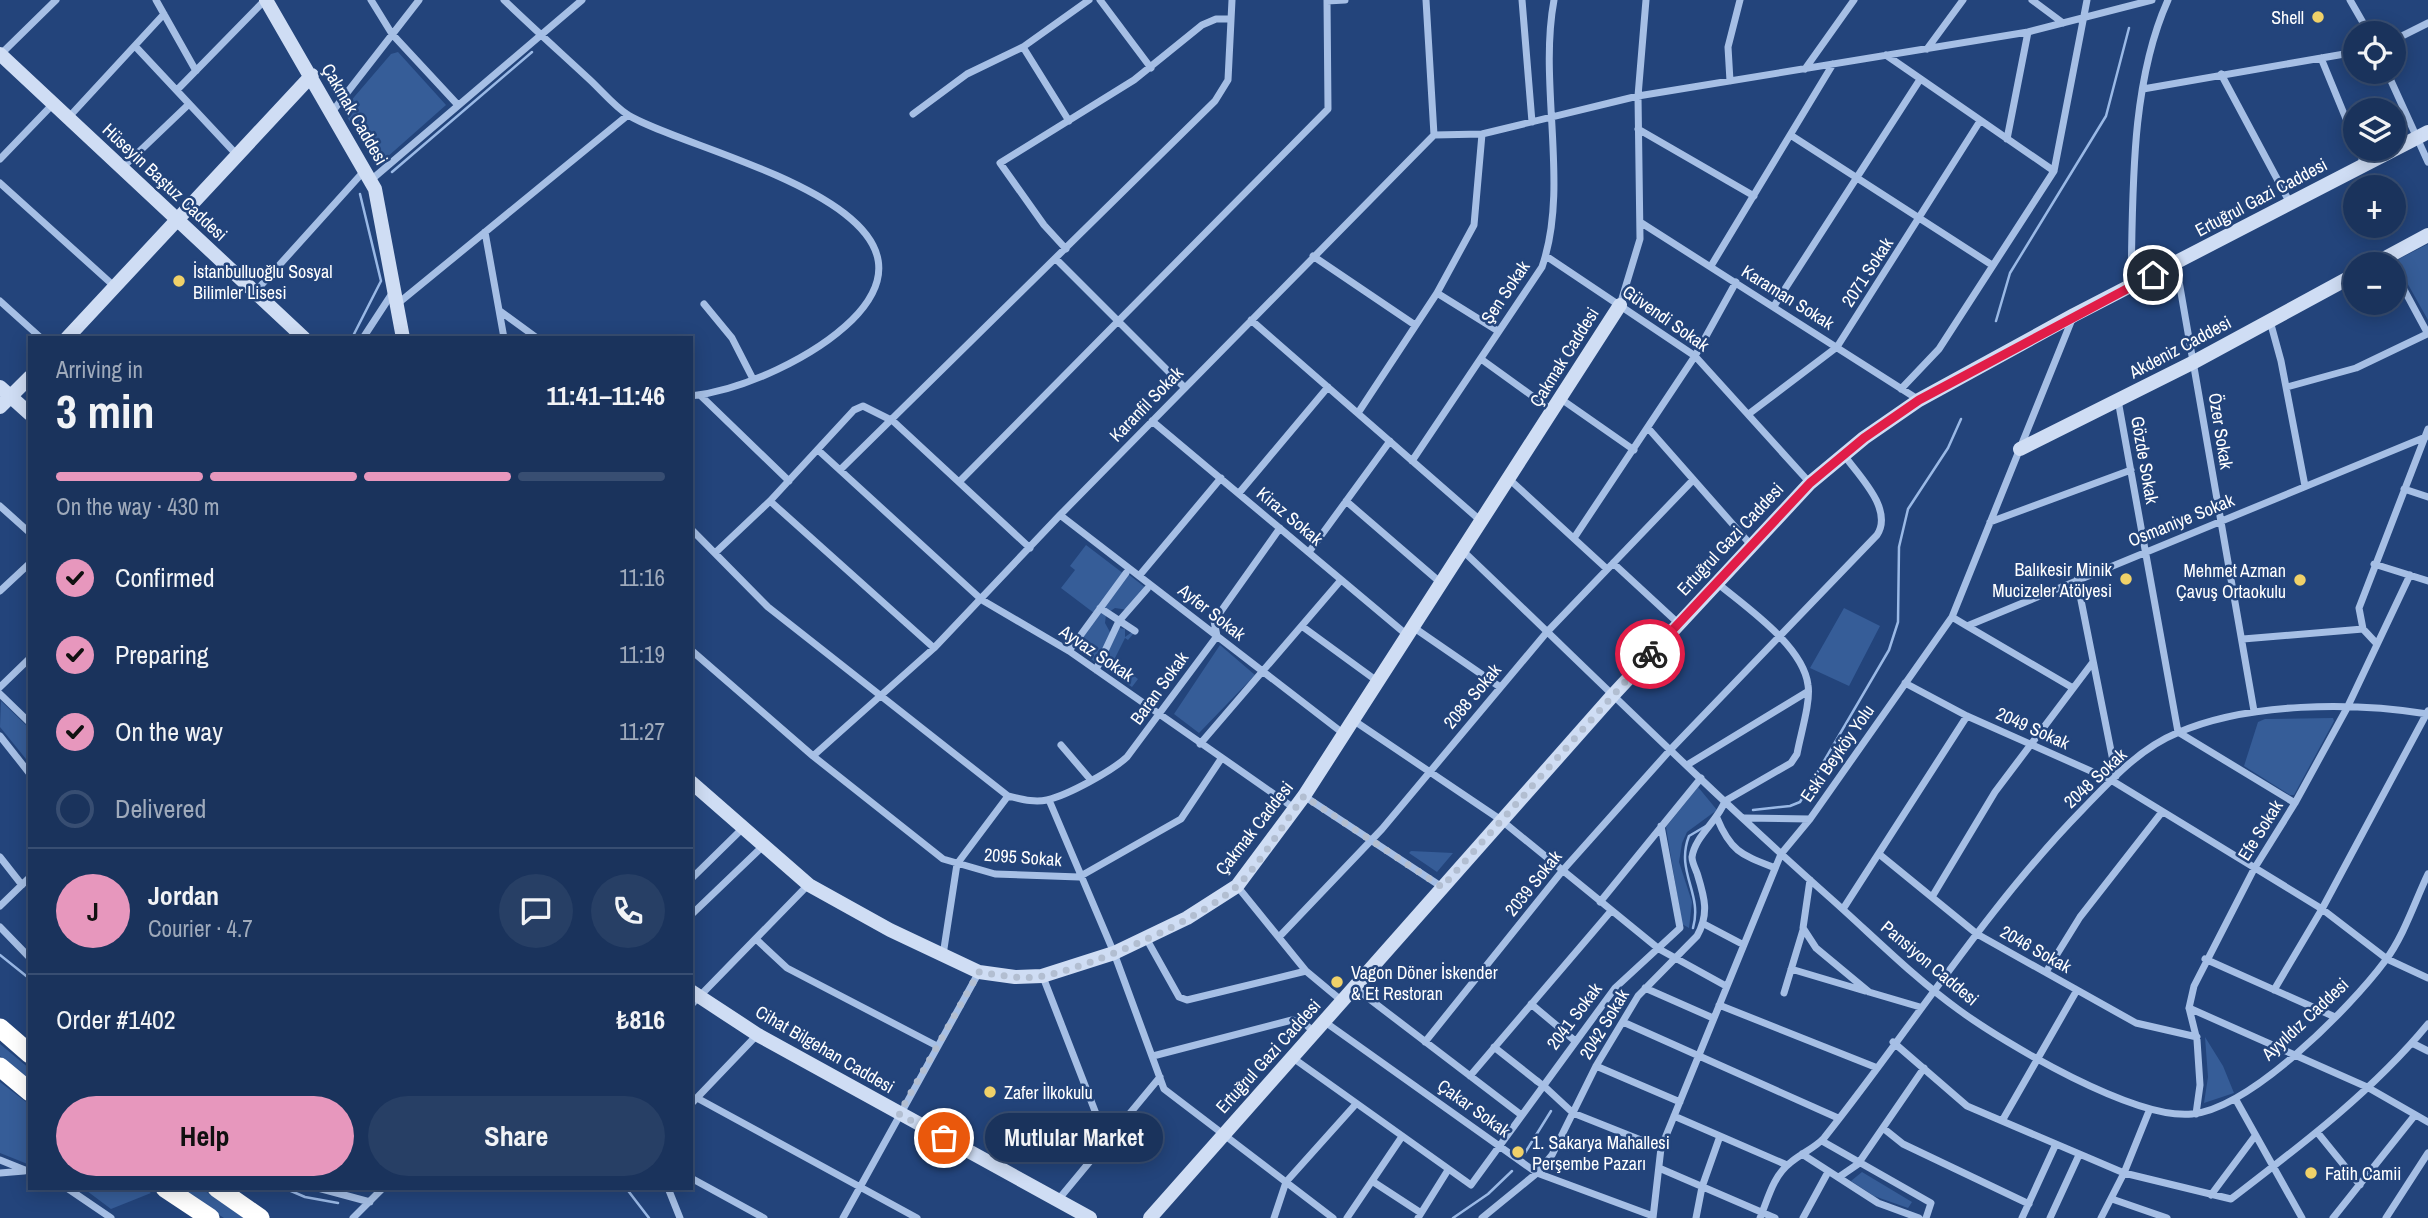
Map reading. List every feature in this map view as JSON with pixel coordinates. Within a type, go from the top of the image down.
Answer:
[{"type":"highway","points":[[0,1028],[28,1052]]},
{"type":"highway","points":[[0,1067],[28,1090]]},
{"type":"highway","points":[[168,1190],[211,1218]]},
{"type":"highway","points":[[220,1190],[260,1218]]},
{"type":"main road","name":"Çakmak Caddesi","points":[[266,0],[312,75],[375,189],[403,336]]},
{"type":"main road","name":"Hüseyin Baştuz Caddesi","points":[[0,54],[255,292],[297,335]]},
{"type":"main road","points":[[68,336],[312,75]]},
{"type":"main road","name":"Ertuğrul Gazi Caddesi","points":[[1150,1218],[1501,820],[1716,582],[1810,483],[1919,400],[2074,315],[2422,135]]},
{"type":"main road","points":[[2400,252],[2428,234]]},
{"type":"main road","name":"Akdeniz Caddesi","points":[[2020,449],[2194,362],[2343,281]]},
{"type":"main road","name":"Çakmak Caddesi","points":[[693,784],[809,884],[890,930],[979,972],[1014,977],[1042,976],[1114,953],[1187,918],[1237,886],[1295,809],[1620,305]]},
{"type":"main road","points":[[28,379],[4,397],[28,413]]},
{"type":"main road","name":"Cihat Bilgehan Caddesi","points":[[694,997],[899,1114],[1058,1200],[1081,1216]]},
{"type":"street","points":[[0,54],[56,0]]},
{"type":"street","points":[[156,0],[196,71]]},
{"type":"street","points":[[177,90],[266,0]]},
{"type":"street","points":[[371,0],[392,34],[457,104]]},
{"type":"street","points":[[332,111],[419,0]]},
{"type":"street","points":[[504,0],[628,115],[799,185],[858,223],[872,243],[877,264],[876,291],[833,339],[753,379],[693,396]]},
{"type":"street","points":[[255,292],[368,175],[582,0]]},
{"type":"street","points":[[913,114],[967,74],[1023,47],[1090,0]]},
{"type":"street","points":[[1100,0],[1151,68]]},
{"type":"street","points":[[840,470],[893,421],[1215,101],[1228,80],[1232,3],[1241,0]]},
{"type":"street","points":[[958,482],[1328,109],[1327,0],[1345,0]]},
{"type":"street","points":[[1426,0],[1434,135],[1482,134],[1638,96],[2028,32],[2152,0]]},
{"type":"street","points":[[1522,0],[1532,122]]},
{"type":"street","name":"Şen Sokak","points":[[1412,461],[1542,267],[1546,256],[1554,226],[1549,27],[1554,0]]},
{"type":"street","points":[[1620,305],[1640,239],[1638,96],[1646,0]]},
{"type":"street","points":[[1730,81],[1728,47],[1740,0]]},
{"type":"street","points":[[1805,69],[1854,0]]},
{"type":"street","points":[[1927,49],[1964,0]]},
{"type":"street","points":[[2032,0],[2063,23]]},
{"type":"street","points":[[1901,389],[1939,349],[2054,171],[2087,0]]},
{"type":"street","points":[[2131,285],[2133,202],[2143,89],[2159,20],[2168,0]]},
{"type":"street","points":[[2350,0],[2362,21]]},
{"type":"street","points":[[68,118],[164,14]]},
{"type":"street","points":[[1066,248],[1044,225],[1000,163],[1151,68],[1202,25],[1216,19],[1231,19]]},
{"type":"street","points":[[2406,34],[2428,23]]},
{"type":"street","points":[[2007,139],[2028,32]]},
{"type":"street","points":[[135,46],[237,155]]},
{"type":"street","points":[[1023,47],[1069,121]]},
{"type":"street","points":[[2143,89],[2343,54]]},
{"type":"street","points":[[1886,55],[1919,81],[2054,171]]},
{"type":"street","points":[[2321,58],[2343,111]]},
{"type":"street","points":[[1711,267],[1833,64]]},
{"type":"street","points":[[2221,74],[2290,203]]},
{"type":"street","points":[[1774,306],[1919,81]]},
{"type":"street","points":[[2394,84],[2422,135],[2428,162]]},
{"type":"street","points":[[0,159],[54,104]]},
{"type":"street","points":[[122,167],[189,104]]},
{"type":"street","points":[[365,336],[395,299],[485,232],[628,115]]},
{"type":"street","name":"2071 Sokak","points":[[1750,413],[1837,347],[1980,121]]},
{"type":"street","points":[[1638,129],[1754,197]]},
{"type":"street","points":[[1358,413],[1437,293],[1474,225],[1482,134]]},
{"type":"street","name":"Karanfil Sokak","points":[[813,756],[874,700],[883,696],[982,600],[1060,515],[1434,135]]},
{"type":"street","points":[[1792,136],[1992,265]]},
{"type":"street","points":[[2362,161],[2364,165]]},
{"type":"street","points":[[0,183],[114,286]]},
{"type":"street","name":"Karaman Sokak","points":[[1640,222],[1919,400]]},
{"type":"street","points":[[485,232],[504,336]]},
{"type":"street","points":[[1313,256],[1415,326]]},
{"type":"street","name":"Güvendi Sokak","points":[[1546,256],[1695,356],[1750,413],[1810,483]]},
{"type":"street","points":[[1056,259],[1185,388]]},
{"type":"street","name":"Özer Sokak","points":[[2176,264],[2254,711]]},
{"type":"street","points":[[1574,538],[1695,356],[1736,282]]},
{"type":"street","points":[[1437,293],[1498,331]]},
{"type":"street","points":[[2287,387],[2356,368],[2428,334],[2406,293]]},
{"type":"street","points":[[0,302],[39,336]]},
{"type":"street","points":[[704,304],[732,338],[753,379]]},
{"type":"street","points":[[500,311],[534,336]]},
{"type":"street","name":"Eski Beyköy Yolu","points":[[1653,1217],[1661,1148],[1781,854],[1810,819],[1951,617],[2074,315]]},
{"type":"street","points":[[1251,320],[1480,521]]},
{"type":"street","points":[[2269,321],[2287,387],[2305,486]]},
{"type":"street","points":[[1481,359],[1634,450]]},
{"type":"street","points":[[1238,493],[1328,387]]},
{"type":"street","points":[[701,395],[789,481]]},
{"type":"street","name":"Gözde Sokak","points":[[2118,400],[2178,732]]},
{"type":"street","points":[[715,553],[770,501],[854,410],[863,406],[893,421],[1030,548]]},
{"type":"street","name":"Kiraz Sokak","points":[[1152,421],[1342,580],[1410,631],[1500,687]]},
{"type":"street","points":[[1648,428],[1751,545]]},
{"type":"street","points":[[2377,644],[2363,629],[2359,608],[2427,434]]},
{"type":"street","name":"Osmaniye Sokak","points":[[1966,626],[2427,434]]},
{"type":"street","points":[[1309,552],[1390,442]]},
{"type":"street","name":"Ayvaz Sokak","points":[[818,450],[982,600],[1069,651],[1295,809]]},
{"type":"street","name":"2039 Sokak","points":[[1425,1042],[1563,870],[1671,749],[1882,527],[1875,497],[1844,455]]},
{"type":"street","points":[[1990,522],[2131,470]]},
{"type":"street","points":[[1139,576],[1222,478]]},
{"type":"street","points":[[1509,479],[1574,538],[1678,624]]},
{"type":"street","name":"2088 Sokak","points":[[1279,937],[1370,839],[1382,830],[1428,771],[1547,632],[1693,480]]},
{"type":"street","points":[[2404,489],[2428,497]]},
{"type":"street","points":[[770,501],[934,648]]},
{"type":"street","points":[[1346,501],[1441,583]]},
{"type":"street","points":[[0,506],[28,531]]},
{"type":"street","name":"Ayfer Sokak","points":[[1060,515],[1344,734]]},
{"type":"street","name":"Baran Sokak","points":[[1049,800],[1117,766],[1159,716],[1217,636],[1214,621],[1280,528]]},
{"type":"street","points":[[693,531],[768,607],[1008,796],[1032,801],[1049,800],[1079,877],[1114,953],[1164,1089],[1325,1215],[1333,1218]]},
{"type":"street","name":"Pansiyon Caddesi","points":[[1462,550],[1781,854],[1933,989],[1961,1011],[2081,1082],[2149,1111]]},
{"type":"street","points":[[2374,564],[2428,581]]},
{"type":"street","points":[[0,591],[28,565]]},
{"type":"street","points":[[1069,651],[1126,573]]},
{"type":"street","name":"Efe Sokak","points":[[2189,1008],[2205,959],[2253,869],[2295,803],[2347,708],[2410,575]]},
{"type":"street","points":[[1200,744],[1342,580]]},
{"type":"street","points":[[2077,580],[2114,778]]},
{"type":"street","points":[[1716,582],[1778,634],[1801,663],[1809,686],[1797,754],[1791,763],[1725,801],[1717,818],[1698,841],[1692,859],[1707,906],[1704,924],[1742,944]]},
{"type":"street","points":[[1096,670],[1119,621],[1147,589]]},
{"type":"street","points":[[1100,608],[1135,631]]},
{"type":"street","points":[[1951,617],[2073,688]]},
{"type":"street","points":[[1303,627],[1378,681]]},
{"type":"street","points":[[2243,639],[2363,629]]},
{"type":"street","name":"2095 Sokak","points":[[693,652],[813,756],[943,859],[995,874],[1079,877],[1181,819],[1222,759]]},
{"type":"street","points":[[0,687],[28,660]]},
{"type":"street","points":[[1932,897],[1995,792],[2093,662]]},
{"type":"street","name":"2049 Sokak","points":[[1905,683],[1967,716],[2114,778],[2162,812],[2322,909],[2387,959],[2428,978]]},
{"type":"street","points":[[1687,765],[1807,692]]},
{"type":"street","points":[[0,694],[28,721]]},
{"type":"street","name":"2048 Sokak","points":[[1822,1141],[1933,989],[2044,849],[2114,778],[2157,743],[2178,732],[2254,711],[2347,708],[2427,713]]},
{"type":"street","points":[[2274,990],[2322,909],[2427,713]]},
{"type":"street","points":[[1843,909],[1967,716]]},
{"type":"street","points":[[1353,720],[1501,820],[1660,949],[1726,986]]},
{"type":"street","points":[[2178,732],[2295,803]]},
{"type":"street","points":[[0,736],[28,771]]},
{"type":"street","points":[[1061,745],[1090,779]]},
{"type":"street","points":[[1600,902],[1700,778]]},
{"type":"street","points":[[943,955],[957,864],[1008,796]]},
{"type":"street","points":[[1304,796],[1442,887]]},
{"type":"street","points":[[2046,972],[2080,916],[2162,812]]},
{"type":"street","points":[[1717,818],[1725,837],[1737,851],[1775,868]]},
{"type":"street","points":[[1743,818],[1810,819]]},
{"type":"street","name":"2041 Sokak","points":[[1448,1170],[1471,1185],[1574,1040],[1615,988],[1680,928],[1661,826]]},
{"type":"street","points":[[693,877],[743,828]]},
{"type":"street","points":[[693,913],[763,846]]},
{"type":"street","name":"2046 Sokak","points":[[1879,853],[1977,934],[2136,1023],[2197,1037]]},
{"type":"street","points":[[0,857],[22,885]]},
{"type":"street","name":"Ayyıldız Caddesi","points":[[2149,1111],[2196,1114],[2236,1100],[2294,1054],[2335,1017],[2387,959],[2428,874]]},
{"type":"street","points":[[0,906],[28,879]]},
{"type":"street","points":[[1784,993],[1803,928],[1811,880]]},
{"type":"street","points":[[694,997],[757,940],[809,884]]},
{"type":"street","points":[[1237,886],[1306,971],[1342,1002]]},
{"type":"street","points":[[1470,1076],[1611,911]]},
{"type":"street","name":"2042 Sokak","points":[[1482,1218],[1537,1173],[1552,1156],[1596,1066],[1644,988],[1688,948],[1704,924]]},
{"type":"street","points":[[0,927],[28,956]]},
{"type":"street","points":[[1803,928],[1816,948],[1869,992]]},
{"type":"street","points":[[1146,938],[1179,997],[1188,1000],[1306,971]]},
{"type":"street","points":[[757,940],[787,968],[937,1046]]},
{"type":"street","points":[[2205,959],[2335,1017]]},
{"type":"street","points":[[1791,969],[1920,1007]]},
{"type":"street","points":[[843,1218],[979,972]]},
{"type":"street","points":[[1042,976],[1107,1142]]},
{"type":"street","points":[[1355,988],[1520,1114]]},
{"type":"street","points":[[1644,988],[1713,1018]]},
{"type":"street","points":[[2002,1121],[2077,990]]},
{"type":"street","points":[[1531,1004],[1574,1040]]},
{"type":"street","points":[[1718,1005],[1875,1067]]},
{"type":"street","points":[[2189,1008],[2197,1037],[2200,1085],[2196,1114]]},
{"type":"street","points":[[2189,1008],[2367,1087],[2428,1122]]},
{"type":"street","name":"Çakar Sokak","points":[[1153,1056],[1292,1020],[1320,1027],[1537,1173],[1653,1217]]},
{"type":"street","points":[[1623,1022],[1838,1118]]},
{"type":"street","points":[[1893,1042],[1967,1106],[2055,1146],[2124,1173],[2231,1199],[2317,1132],[2367,1087],[2428,1024]]},
{"type":"street","points":[[758,1034],[694,1101],[860,1185],[918,1218]]},
{"type":"street","points":[[2412,1043],[2428,1051]]},
{"type":"street","points":[[1494,1047],[1573,1113],[1661,1148]]},
{"type":"street","points":[[1293,1058],[1448,1170],[1419,1215],[1372,1181]]},
{"type":"street","points":[[1596,1066],[1680,1102]]},
{"type":"street","points":[[1839,1177],[1858,1164],[1924,1068]]},
{"type":"street","points":[[1058,1200],[1160,1077]]},
{"type":"street","points":[[2236,1100],[2302,1218]]},
{"type":"street","points":[[1274,1218],[1286,1182],[1355,1105]]},
{"type":"street","points":[[2101,1218],[2124,1173],[2149,1111]]},
{"type":"street","points":[[2333,1218],[2415,1115]]},
{"type":"street","points":[[1674,1116],[1787,1165]]},
{"type":"street","points":[[1883,1128],[1903,1144],[2029,1204]]},
{"type":"street","points":[[2317,1132],[2360,1185]]},
{"type":"street","points":[[1696,1218],[1702,1187],[1720,1136]]},
{"type":"street","points":[[2211,1195],[2255,1136]]},
{"type":"street","points":[[1347,1218],[1401,1138]]},
{"type":"street","points":[[1761,1215],[1774,1182],[1787,1165],[1822,1141],[1858,1164],[1931,1203],[1926,1218]]},
{"type":"street","points":[[2022,1218],[2055,1146]]},
{"type":"street","points":[[2386,1218],[2428,1153]]},
{"type":"street","points":[[1802,1154],[1878,1203],[1919,1218]]},
{"type":"street","points":[[2050,1218],[2079,1155]]},
{"type":"street","points":[[0,1160],[28,1171]]},
{"type":"street","points":[[1659,1168],[1761,1215],[1774,1218]]},
{"type":"street","points":[[0,1173],[28,1171]]},
{"type":"street","points":[[1803,1218],[1828,1172]]},
{"type":"street","points":[[693,1179],[764,1218]]},
{"type":"street","points":[[70,1190],[111,1218]]},
{"type":"street","points":[[325,1190],[370,1202]]},
{"type":"street","points":[[353,1218],[381,1190]]},
{"type":"street","points":[[669,1190],[680,1218]]},
{"type":"street","points":[[2112,1199],[2143,1215],[2167,1218]]},
{"type":"shaded area","points":[[398,52],[446,105],[377,166],[343,110],[391,54]]},
{"type":"shaded area","points":[[2428,244],[2428,320],[2406,281],[2406,255]]},
{"type":"shaded area","points":[[1086,545],[1124,574],[1094,613],[1061,588],[1075,570],[1070,566]]},
{"type":"shaded area","points":[[1128,574],[1146,588],[1128,610],[1115,608],[1109,612],[1103,608]]},
{"type":"shaded area","points":[[1844,608],[1880,626],[1849,686],[1810,668]]},
{"type":"shaded area","points":[[1100,611],[1106,615],[1105,623],[1111,634],[1098,664],[1074,647]]},
{"type":"shaded area","points":[[1119,628],[1125,629],[1125,637],[1134,633],[1128,640],[1125,638],[1114,660],[1138,679],[1132,687],[1101,666]]},
{"type":"shaded area","points":[[1220,645],[1255,675],[1199,733],[1174,714]]},
{"type":"shaded area","points":[[1,701],[28,727],[28,762],[0,727]]},
{"type":"shaded area","points":[[2333,718],[2334,721],[2294,795],[2244,766],[2258,722],[2265,719]]},
{"type":"shaded area","points":[[1698,787],[1717,810],[1687,832],[1682,843],[1679,862],[1692,902],[1689,928],[1682,924],[1666,827]]},
{"type":"shaded area","points":[[1409,853],[1453,853],[1437,872]]},
{"type":"shaded area","points":[[2205,1037],[2223,1066],[2234,1093],[2204,1103],[2208,1077]]},
{"type":"shaded area","points":[[0,1044],[28,1067],[28,1080],[0,1056]]},
{"type":"shaded area","points":[[0,1082],[28,1103],[28,1164],[0,1153]]},
{"type":"shaded area","points":[[1862,1172],[1912,1202],[1908,1208],[1874,1196],[1851,1181]]},
{"type":"shaded area","points":[[86,1190],[147,1190],[151,1193],[111,1209]]},
{"type":"shaded area","points":[[180,1190],[204,1190],[244,1218],[224,1218]]},
{"type":"waterway","points":[[1996,321],[2010,273],[2106,116],[2129,28]]},
{"type":"waterway","points":[[392,172],[532,52]]},
{"type":"waterway","points":[[353,336],[381,281],[360,194]]},
{"type":"waterway","points":[[1753,810],[1790,806],[1800,802],[1889,650],[1898,622],[1899,547],[1908,509],[1948,448],[1961,419]]},
{"type":"waterway","points":[[1693,928],[1695,904],[1685,861],[1686,849],[1689,836],[1706,826]]},
{"type":"waterway","points":[[0,955],[28,977]]},
{"type":"waterway","points":[[1523,1156],[1551,1111]]},
{"type":"waterway","points":[[1453,1218],[1488,1194],[1512,1171]]},
{"type":"waterway","points":[[289,1190],[305,1197],[338,1203]]},
{"type":"waterway","points":[[628,1190],[649,1218]]},
{"type":"way so far","points":[[944,1138],[899,1114],[979,972],[1014,977],[1042,976],[1114,953],[1187,918],[1237,886],[1304,796],[1442,887],[1650,654]]},
{"type":"place","name":"Shell","points":[[2318,17]]},
{"type":"place","name":"İstanbulluoğlu Sosyal Bilimler Lisesi","points":[[179,281]]},
{"type":"place","name":"Balıkesir Minik Mucizeler Atölyesi","points":[[2126,579]]},
{"type":"place","name":"Mehmet Azman Çavuş Ortaokulu","points":[[2300,580]]},
{"type":"place","name":"Vagon Döner İskender & Et Restoran","points":[[1337,982]]},
{"type":"place","name":"Zafer İlkokulu","points":[[990,1092]]},
{"type":"place","name":"Mutlular Market","points":[[944,1138]]},
{"type":"place","name":"1. Sakarya Mahallesi Perşembe Pazarı","points":[[1518,1152]]},
{"type":"place","name":"Fatih Camii","points":[[2311,1173]]},
{"type":"route","points":[[1650,654],[1810,483],[1864,438],[1919,400],[2153,275]]}]
